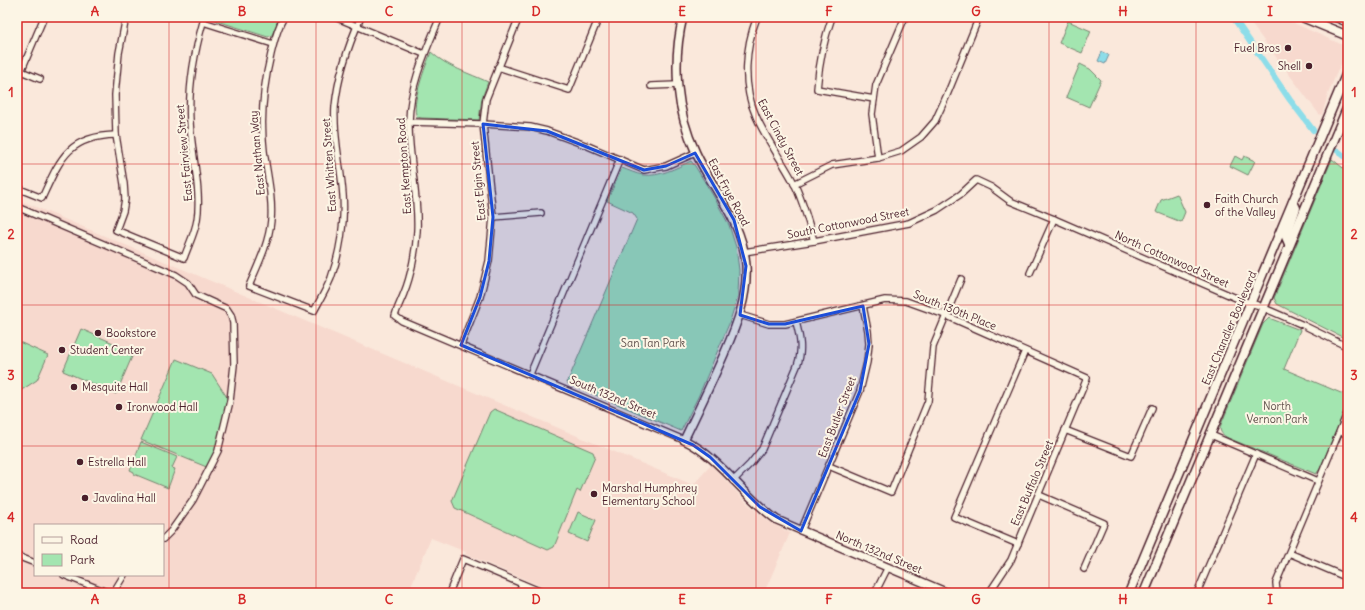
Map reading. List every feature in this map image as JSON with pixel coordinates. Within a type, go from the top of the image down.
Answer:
[{"type":"main road","points":[[1302,17],[1348,36]]},
{"type":"main road","points":[[1336,17],[1348,22]]},
{"type":"main road","name":"East Chandler Boulevard","points":[[1129,593],[1348,70]]},
{"type":"main road","name":"East Chandler Boulevard","points":[[1144,593],[1211,435],[1262,307],[1348,106]]},
{"type":"main road","points":[[1289,244],[1286,237],[1296,208],[1293,202]]},
{"type":"street","points":[[17,81],[44,17]]},
{"type":"street","points":[[17,188],[42,198],[54,172],[64,156],[80,142],[102,136],[116,135],[115,95],[119,53],[126,17]]},
{"type":"street","name":"East Nathan Way","points":[[249,286],[264,250],[271,221],[270,189],[264,150],[262,121],[264,82],[273,44],[284,17]]},
{"type":"street","points":[[335,17],[424,54]]},
{"type":"street","name":"East Whitten Street","points":[[249,286],[314,311],[330,278],[338,252],[343,218],[343,195],[335,128],[339,79],[346,52],[361,17]]},
{"type":"street","name":"East Kempton Road","points":[[395,316],[410,273],[416,246],[417,206],[409,122],[412,91],[424,54],[440,17]]},
{"type":"street","name":"East Elgin Street","points":[[461,345],[480,297],[488,261],[493,217],[483,124],[486,99],[519,17]]},
{"type":"street","points":[[498,67],[569,90],[599,17]]},
{"type":"street","name":"East Frye Road","points":[[682,17],[677,55],[677,85],[683,117],[695,153],[734,220],[740,236],[746,265],[744,301],[740,315],[715,376],[684,440]]},
{"type":"street","name":"East Cindy Street","points":[[757,17],[752,29],[747,53],[747,77],[750,99],[756,116],[794,184],[806,211],[814,241]]},
{"type":"street","points":[[832,17],[824,40],[819,66],[817,89],[874,99]]},
{"type":"street","points":[[878,158],[873,124],[876,85],[905,17]]},
{"type":"street","points":[[794,184],[832,165],[878,158],[901,151],[921,137],[935,121],[980,17]]},
{"type":"street","name":"East Fairview Street","points":[[116,135],[125,199],[124,211],[116,230],[184,258],[197,221],[198,200],[190,122],[189,94],[195,51],[202,22],[273,44]]},
{"type":"street","points":[[21,71],[40,79]]},
{"type":"street","points":[[651,86],[677,85]]},
{"type":"street","points":[[409,122],[530,127],[547,131],[620,159],[644,170],[666,166],[695,153]]},
{"type":"street","points":[[530,374],[620,159]]},
{"type":"street","name":"South Cottonwood Street","points":[[744,252],[814,241],[909,223],[937,210],[961,194],[976,180],[991,187],[1010,201]]},
{"type":"street","name":"North Cottonwood Street","points":[[1010,201],[1240,300],[1262,307],[1303,324],[1348,347]]},
{"type":"street","points":[[17,207],[176,275],[188,283],[196,295],[227,309],[231,316],[233,323],[234,365],[231,396],[218,451],[193,500],[171,531],[164,538]]},
{"type":"street","points":[[493,217],[541,213]]},
{"type":"street","points":[[1030,273],[1054,219]]},
{"type":"street","points":[[829,466],[891,492],[928,401],[933,347],[961,279]]},
{"type":"street","name":"South 130th Place","points":[[740,315],[768,324],[784,324],[885,300],[906,301],[945,315],[1087,378]]},
{"type":"street","name":"East Butler Street","points":[[801,531],[860,391],[864,378],[869,344],[863,306]]},
{"type":"street","name":"South 132nd Street","points":[[395,316],[402,321],[693,444],[710,457],[768,514],[776,520],[801,531]]},
{"type":"street","points":[[733,481],[762,449],[797,366],[800,358],[801,347],[796,322]]},
{"type":"street","points":[[1018,544],[954,517],[1025,350]]},
{"type":"street","name":"East Buffalo Street","points":[[989,593],[1011,560],[1087,378]]},
{"type":"street","points":[[1065,430],[1131,456],[1152,408]]},
{"type":"street","points":[[1277,593],[1276,583],[1348,411]]},
{"type":"street","points":[[1340,431],[1348,435]]},
{"type":"street","points":[[1211,435],[1318,481]]},
{"type":"street","points":[[1197,593],[1256,454]]},
{"type":"street","points":[[1039,495],[1104,523],[1084,569]]},
{"type":"street","name":"North 132nd Street","points":[[801,531],[948,593]]},
{"type":"street","points":[[1288,553],[1348,578]]},
{"type":"street","points":[[17,556],[34,563]]},
{"type":"street","points":[[449,593],[463,559],[544,593]]},
{"type":"street","points":[[875,593],[888,568]]},
{"type":"street","points":[[66,576],[108,593]]},
{"type":"street","points":[[113,593],[123,576]]},
{"type":"street","points":[[518,593],[522,584]]},
{"type":"highlighted area","points":[[483,124],[547,131],[644,170],[666,166],[695,153],[734,220],[746,266],[740,315],[769,324],[785,324],[863,306],[869,344],[860,391],[801,531],[760,507],[710,457],[693,445],[461,345],[480,297],[489,261],[493,217]]},
{"type":"shaded area","points":[[1246,17],[1280,17],[1345,46],[1347,54],[1337,72],[1328,94],[1322,115],[1319,114]]},
{"type":"shaded area","points":[[17,199],[693,485],[711,465],[747,503],[768,521],[790,533],[764,593],[557,593],[431,538],[408,593],[17,593]]},
{"type":"green space","points":[[211,17],[280,17],[272,35],[268,37],[217,21]]},
{"type":"green space","points":[[1068,21],[1091,31],[1082,53],[1059,43]]},
{"type":"green space","points":[[431,52],[451,66],[488,82],[482,98],[479,120],[417,117],[415,111],[417,95]]},
{"type":"green space","points":[[1080,64],[1090,69],[1101,80],[1089,107],[1066,97]]},
{"type":"green space","points":[[1235,156],[1242,160],[1244,156],[1255,161],[1248,175],[1230,166]]},
{"type":"green space","points":[[1332,159],[1348,172],[1348,340],[1277,304],[1274,298]]},
{"type":"green space","name":"San Tan Park","points":[[691,161],[714,197],[729,225],[736,247],[739,270],[738,296],[729,324],[699,395],[681,431],[567,383],[637,219],[633,213],[607,201],[622,168],[640,174],[656,175]]},
{"type":"green space","points":[[1177,194],[1185,212],[1181,222],[1156,212],[1161,200]]},
{"type":"green space","name":"North Vernon Park","points":[[1269,318],[1300,330],[1284,369],[1348,396],[1348,403],[1320,469],[1316,474],[1228,438],[1221,432],[1220,427],[1263,324]]},
{"type":"green space","points":[[81,329],[134,352],[116,394],[63,371]]},
{"type":"green space","points":[[17,341],[48,355],[37,380],[20,391],[17,390]]},
{"type":"green space","points":[[176,359],[212,374],[230,402],[218,451],[209,468],[141,440]]},
{"type":"green space","points":[[494,409],[593,452],[595,457],[580,492],[577,490],[554,547],[548,550],[455,508],[452,501],[490,412]]},
{"type":"green space","points":[[141,442],[177,457],[172,468],[175,469],[168,488],[134,474],[134,472],[130,470]]},
{"type":"green space","points":[[578,512],[596,520],[587,542],[569,534]]},
{"type":"water","points":[[1102,52],[1109,55],[1105,64],[1098,61]]},
{"type":"waterway","points":[[1233,17],[1290,100],[1313,130]]},
{"type":"waterway","points":[[1338,151],[1348,159]]},
{"type":"place","name":"Fuel Bros","points":[[1288,48]]},
{"type":"place","name":"Shell","points":[[1309,66]]},
{"type":"place","name":"Faith Church of the Valley","points":[[1207,205]]},
{"type":"place","name":"Bookstore","points":[[98,333]]},
{"type":"place","name":"Student Center","points":[[62,350]]},
{"type":"place","name":"Mesquite Hall","points":[[74,387]]},
{"type":"place","name":"Ironwood Hall","points":[[119,407]]},
{"type":"place","name":"Estrella Hall","points":[[80,462]]},
{"type":"place","name":"Marshal Humphrey Elementary School","points":[[594,494]]},
{"type":"place","name":"Javalina Hall","points":[[85,498]]}]
